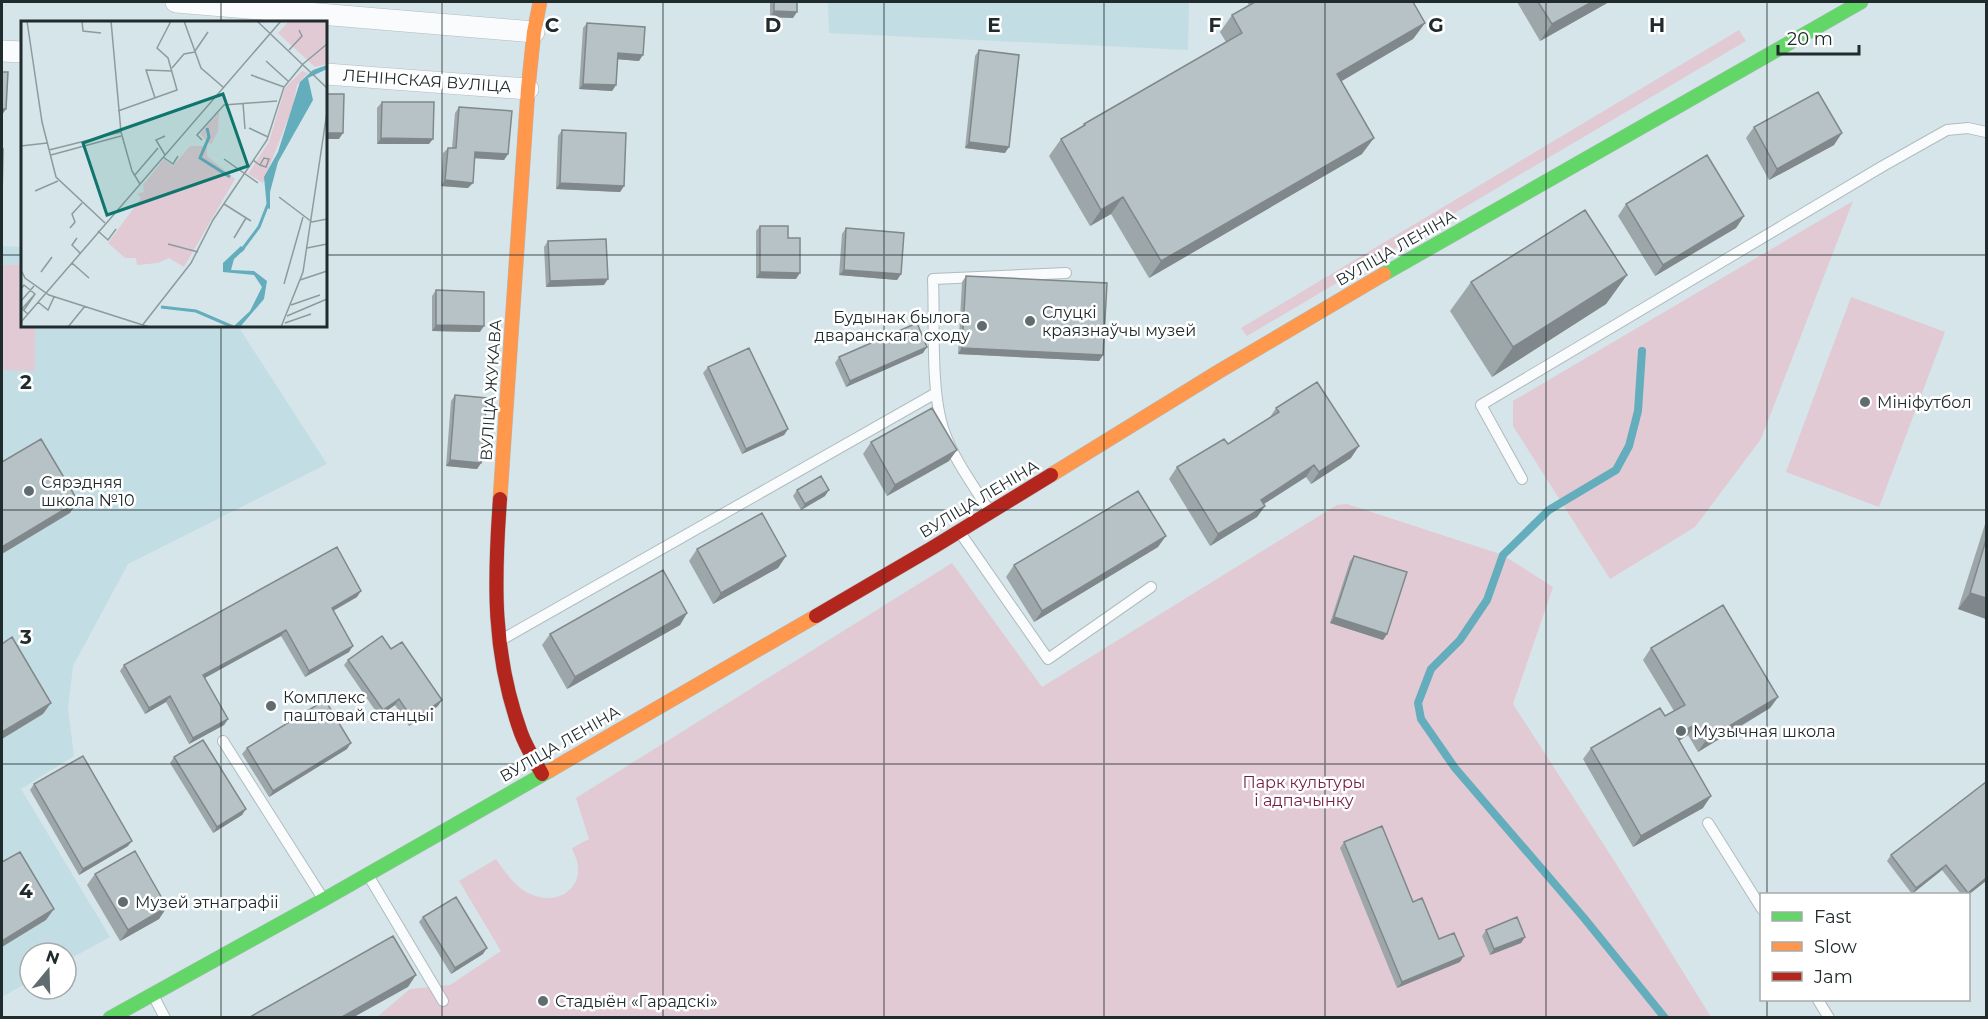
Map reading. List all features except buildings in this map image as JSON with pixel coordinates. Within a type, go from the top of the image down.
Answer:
[{"type":"main road","name":"ВУЛІЦА ЖУКАВА","points":[[540,2],[534,32],[528,89],[495,572],[498,641],[507,683],[521,734],[542,774]]},
{"type":"main road","name":"ВУЛІЦА ЛЕНІНА","points":[[110,1017],[324,900],[542,774],[959,531],[1365,285],[1861,2]]},
{"type":"street","points":[[176,2],[534,32]]},
{"type":"street","points":[[2,51],[21,52]]},
{"type":"street","name":"ЛЕНІНСКАЯ ВУЛІЦА","points":[[327,74],[528,89]]},
{"type":"lane","points":[[1522,479],[1481,405],[1947,130],[1968,128],[1986,132]]},
{"type":"lane","points":[[990,512],[961,466],[944,431],[936,393],[933,279],[1066,273]]},
{"type":"lane","points":[[498,641],[936,393]]},
{"type":"lane","points":[[959,531],[1048,659],[1151,587]]},
{"type":"lane","points":[[223,741],[324,900]]},
{"type":"lane","points":[[1708,824],[1760,907]]},
{"type":"lane","points":[[368,874],[443,1001]]},
{"type":"lane","points":[[153,994],[165,1017]]},
{"type":"lane","points":[[1819,1001],[1829,1017]]},
{"type":"shaded area","points":[[828,2],[1189,2],[1188,50],[829,33]]},
{"type":"shaded area","points":[[2,246],[21,247],[21,327],[239,327],[327,464],[128,564],[73,666],[68,708],[74,756],[21,789],[110,937],[78,954],[78,941],[18,941],[18,988],[2,997]]},
{"type":"green space","points":[[1739,30],[1746,41],[1247,336],[1241,328]]},
{"type":"green space","points":[[1853,201],[1761,439],[1695,527],[1610,579],[1513,426],[1513,401]]},
{"type":"green space","points":[[2,265],[21,265],[21,327],[35,327],[35,371],[2,370]]},
{"type":"green space","name":"Мініфутбол","points":[[1851,297],[1945,332],[1879,507],[1786,472]]},
{"type":"green space","name":"Парк культуры і адпачынку","points":[[1347,504],[1503,555],[1553,587],[1513,704],[1711,1017],[376,1018],[410,989],[450,985],[501,951],[459,881],[496,859],[521,889],[533,895],[551,898],[567,892],[576,880],[578,871],[572,848],[589,839],[576,798],[952,563],[1042,687],[1337,505]]},
{"type":"waterway","points":[[1642,351],[1638,411],[1629,446],[1616,470],[1549,510],[1503,555],[1487,600],[1460,640],[1431,669],[1418,703],[1421,719],[1455,768],[1584,918],[1665,1018]]},
{"type":"traffic: fast","points":[[1384,274],[1861,2]]},
{"type":"traffic: fast","points":[[110,1018],[549,771]]},
{"type":"traffic: slow","points":[[500,499],[528,89],[534,32],[540,2]]},
{"type":"traffic: slow","points":[[1051,475],[1218,372],[1384,274]]},
{"type":"traffic: slow","points":[[549,771],[816,616]]},
{"type":"traffic: jam","points":[[816,616],[1051,475]]},
{"type":"traffic: jam","points":[[500,499],[496,588],[500,645],[505,674],[521,733],[542,774]]},
{"type":"place","name":"Слуцкі краязнаўчы музей","points":[[1030,321]]},
{"type":"place","name":"Будынак былога дваранскага сходу","points":[[982,326]]},
{"type":"place","name":"Мініфутбол","points":[[1865,402]]},
{"type":"place","name":"Сярэдняя школа №10","points":[[29,491]]},
{"type":"place","name":"Комплекс паштовай станцыі","points":[[271,706]]},
{"type":"place","name":"Музычная школа","points":[[1681,731]]},
{"type":"place","name":"Музей этнаграфіі","points":[[123,902]]},
{"type":"place","name":"Стадыён «Гарадскі»","points":[[543,1001]]}]
